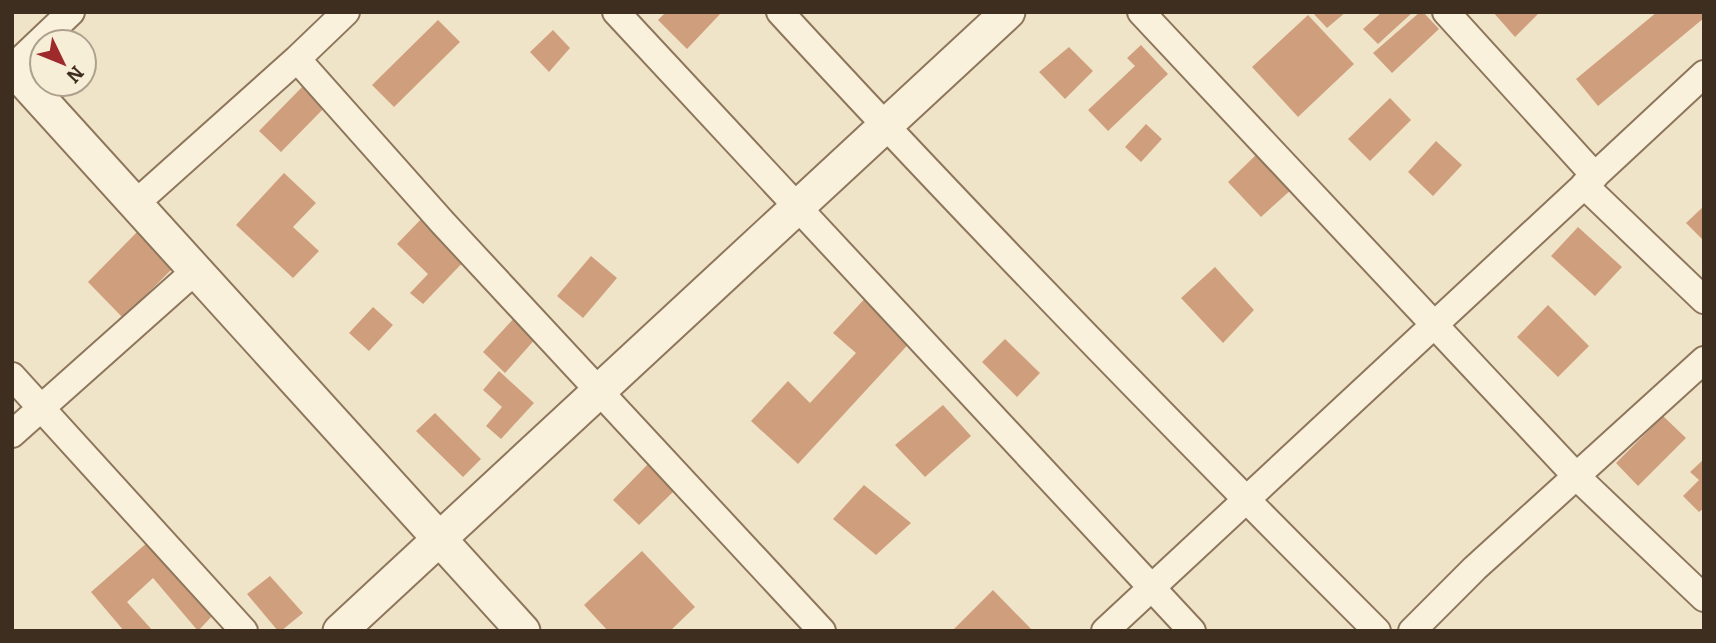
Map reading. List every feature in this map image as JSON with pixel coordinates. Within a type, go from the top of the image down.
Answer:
[{"type":"street","points":[[71,12],[12,68],[523,631]]},
{"type":"street","points":[[135,204],[346,12]]},
{"type":"street","points":[[616,12],[1192,631]]},
{"type":"street","points":[[780,12],[885,126],[1246,500],[1377,631]]},
{"type":"street","points":[[340,631],[1008,12]]},
{"type":"street","points":[[1141,12],[1577,477],[1704,598]]},
{"type":"street","points":[[1446,12],[1589,181],[1704,300]]},
{"type":"street","points":[[297,59],[428,207],[822,631]]},
{"type":"street","points":[[1105,631],[1704,74]]},
{"type":"street","points":[[12,434],[195,271]]},
{"type":"street","points":[[1412,631],[1475,568],[1704,360]]},
{"type":"street","points":[[12,376],[244,631]]},
{"type":"building","points":[[666,12],[722,12],[687,49],[658,20]]},
{"type":"building","points":[[1312,12],[1346,12],[1327,28]]},
{"type":"building","points":[[1382,12],[1413,12],[1378,44],[1363,29]]},
{"type":"building","points":[[1420,12],[1439,29],[1392,73],[1373,53]]},
{"type":"building","points":[[1493,12],[1537,12],[1538,14],[1515,37]]},
{"type":"building","points":[[1657,12],[1704,12],[1704,18],[1598,106],[1576,79]]},
{"type":"building","points":[[1308,15],[1354,64],[1298,117],[1252,67]]},
{"type":"building","points":[[438,20],[460,42],[394,107],[372,85]]},
{"type":"building","points":[[553,30],[570,48],[549,72],[530,52]]},
{"type":"building","points":[[1141,45],[1168,74],[1108,131],[1088,110],[1135,66],[1127,58]]},
{"type":"building","points":[[1069,47],[1093,71],[1065,99],[1039,72]]},
{"type":"building","points":[[305,84],[327,105],[281,152],[259,131]]},
{"type":"building","points":[[1390,98],[1411,120],[1370,161],[1348,139]]},
{"type":"building","points":[[1146,124],[1162,139],[1141,162],[1125,147]]},
{"type":"building","points":[[1436,141],[1462,165],[1433,196],[1408,172]]},
{"type":"building","points":[[1259,152],[1292,189],[1261,217],[1228,182]]},
{"type":"building","points":[[284,173],[316,203],[293,227],[319,251],[293,278],[236,225]]},
{"type":"building","points":[[1704,206],[1704,241],[1686,223]]},
{"type":"building","points":[[426,214],[469,256],[423,304],[410,293],[428,274],[397,244]]},
{"type":"building","points":[[1578,227],[1622,267],[1595,296],[1551,256]]},
{"type":"building","points":[[137,232],[173,268],[123,318],[88,282]]},
{"type":"building","points":[[591,256],[617,278],[583,318],[557,296]]},
{"type":"building","points":[[1215,267],[1254,310],[1223,343],[1181,298]]},
{"type":"building","points":[[868,295],[915,337],[798,464],[751,421],[788,381],[810,403],[856,353],[833,333]]},
{"type":"building","points":[[1548,305],[1589,346],[1558,377],[1517,337]]},
{"type":"building","points":[[373,307],[393,325],[369,351],[349,333]]},
{"type":"building","points":[[515,317],[537,337],[505,373],[483,352]]},
{"type":"building","points":[[1005,339],[1040,373],[1017,397],[982,362]]},
{"type":"building","points":[[499,371],[534,403],[501,439],[486,426],[502,407],[483,390]]},
{"type":"building","points":[[943,405],[971,436],[925,477],[895,445]]},
{"type":"building","points":[[435,413],[481,459],[463,477],[416,431]]},
{"type":"building","points":[[1663,416],[1686,438],[1638,486],[1616,463]]},
{"type":"building","points":[[1704,459],[1704,508],[1699,512],[1683,496],[1699,480],[1690,472]]},
{"type":"building","points":[[649,463],[674,491],[639,525],[613,500]]},
{"type":"building","points":[[864,485],[911,523],[876,555],[833,519]]},
{"type":"building","points":[[149,541],[214,614],[198,631],[153,578],[127,602],[153,631],[124,631],[91,592]]},
{"type":"building","points":[[642,551],[695,607],[670,631],[608,631],[584,605]]},
{"type":"building","points":[[270,576],[303,613],[281,631],[278,631],[247,594]]},
{"type":"building","points":[[993,590],[1033,631],[952,631]]}]
